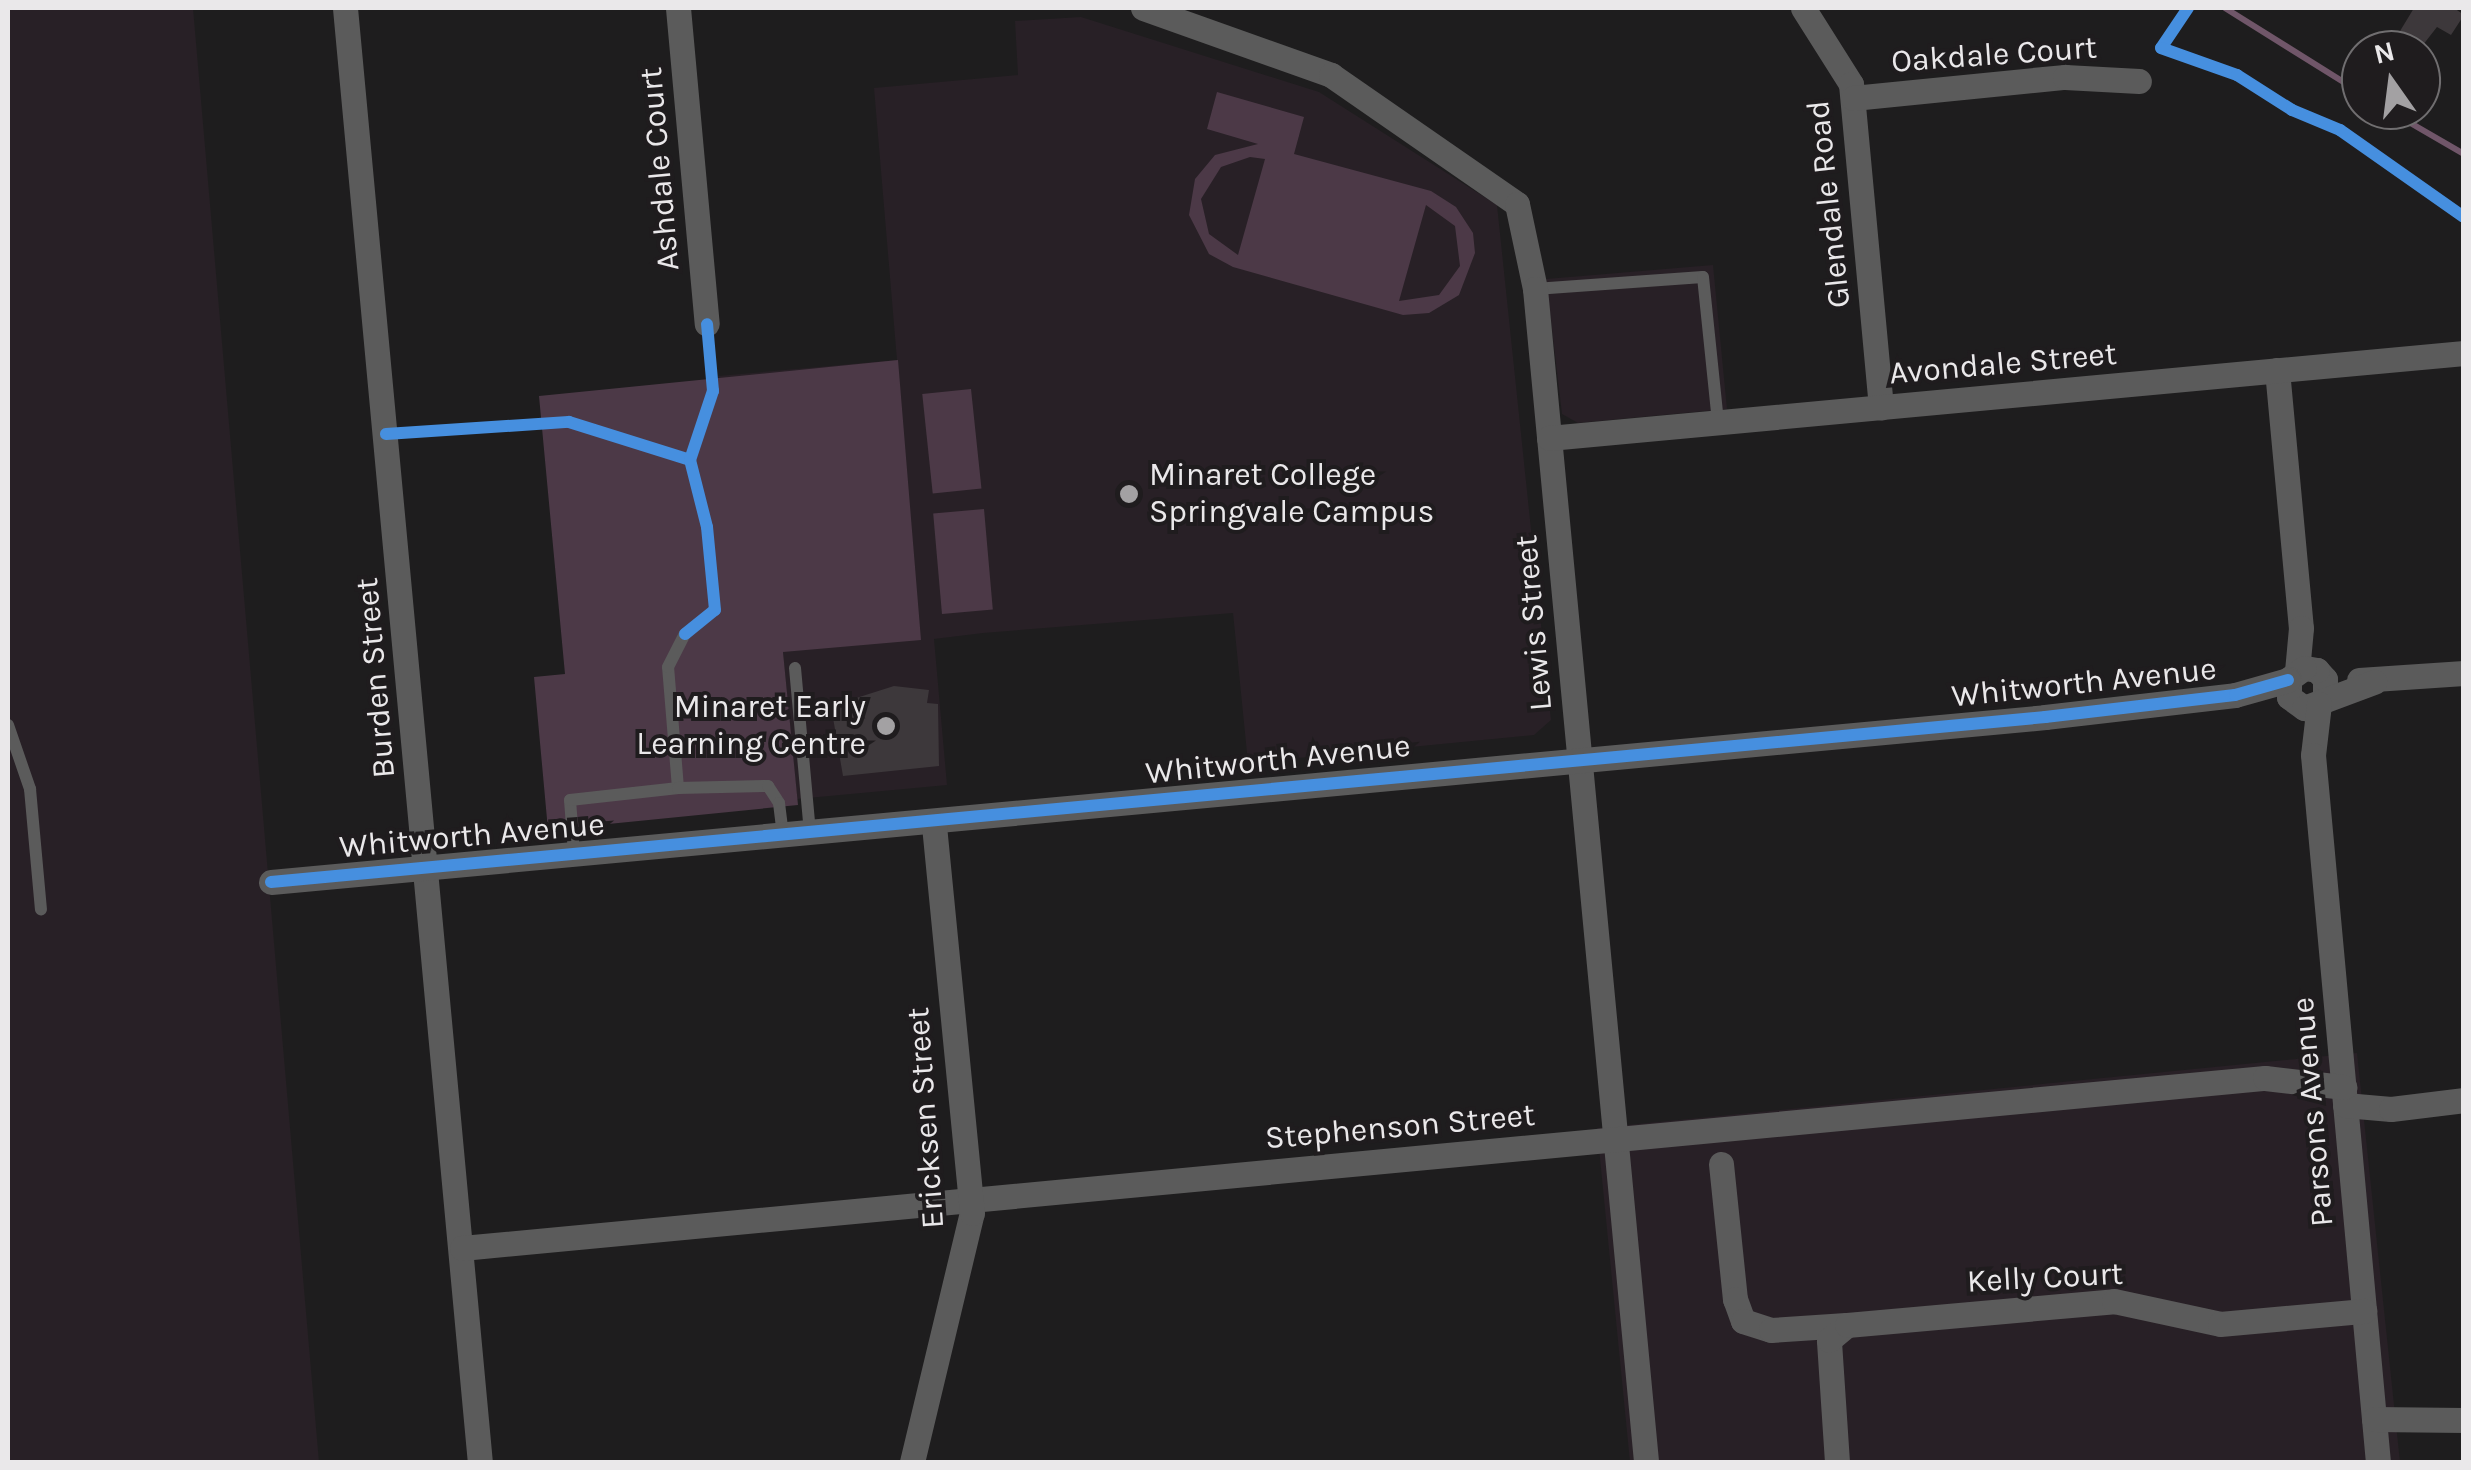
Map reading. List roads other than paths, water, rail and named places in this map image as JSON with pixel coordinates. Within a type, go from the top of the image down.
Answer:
[{"type":"street","name":"Burden Street","points":[[345,8],[480,1462]]},
{"type":"street","name":"Ashdale Court","points":[[678,8],[707,324]]},
{"type":"street","name":"Lewis Street","points":[[1143,8],[1331,75],[1502,190],[1517,204],[1525,227],[1535,289],[1646,1462]]},
{"type":"street","name":"Glendale Road","points":[[1803,8],[1842,63],[1853,98],[1881,408]]},
{"type":"street","name":"Oakdale Court","points":[[1853,98],[2065,77],[2139,81]]},
{"type":"street","name":"Avondale Street","points":[[1549,438],[2464,353]]},
{"type":"street","name":"Parsons Avenue","points":[[2277,370],[2376,1440]]},
{"type":"street","name":"Whitworth Avenue","points":[[271,882],[934,823],[2464,673]]},
{"type":"street","name":"Ericksen Street","points":[[912,1462],[966,1248],[970,1200],[934,823]]},
{"type":"street","name":"Stephenson Street","points":[[462,1248],[2265,1078],[2391,1110],[2464,1100]]},
{"type":"street","name":"Kelly Court","points":[[1722,1164],[1734,1299],[1743,1321],[1771,1330],[2114,1301],[2220,1324],[2364,1311]]},
{"type":"street","points":[[1837,1462],[1828,1340],[1847,1325]]},
{"type":"street","points":[[2376,1440],[2454,1421]]},
{"type":"lane","points":[[1535,289],[1702,277],[1718,422]]},
{"type":"lane","points":[[678,788],[668,667],[684,634]]},
{"type":"lane","points":[[795,668],[796,833]]},
{"type":"lane","points":[[8,726],[30,790],[41,909]]},
{"type":"lane","points":[[574,854],[570,800],[678,788],[768,786],[796,833]]},
{"type":"waterway","points":[[2225,8],[2341,80]]},
{"type":"waterway","points":[[2423,130],[2464,154]]},
{"type":"place","name":"Minaret College Springvale Campus","points":[[1129,494]]},
{"type":"place","name":"Minaret Early Learning Centre","points":[[886,726]]}]
